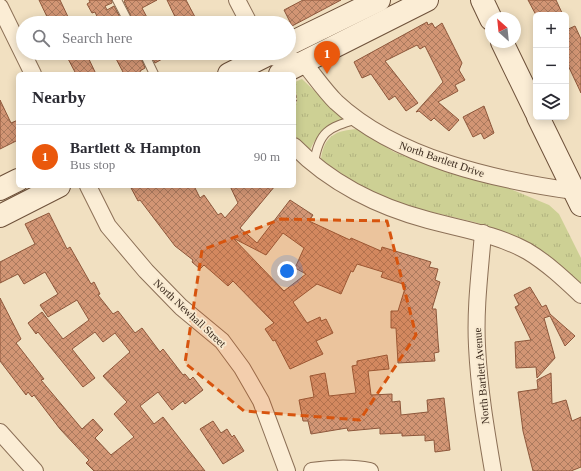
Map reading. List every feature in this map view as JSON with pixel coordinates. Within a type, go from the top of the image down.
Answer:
[{"type":"main road","points":[[284,72],[427,0]]},
{"type":"main road","points":[[482,0],[488,12]]},
{"type":"main road","points":[[296,40],[368,2]]},
{"type":"main road","points":[[505,48],[533,106]]},
{"type":"main road","points":[[234,72],[262,60]]},
{"type":"main road","points":[[539,120],[577,198]]},
{"type":"main road","points":[[0,189],[16,181]]},
{"type":"main road","points":[[0,216],[55,188]]},
{"type":"street","points":[[237,0],[245,16]]},
{"type":"street","points":[[0,7],[16,39]]},
{"type":"street","points":[[26,60],[32,72]]},
{"type":"street","points":[[277,60],[303,62]]},
{"type":"street","name":"North Bartlett Drive","points":[[303,62],[336,101],[358,119],[401,146],[447,162],[521,184],[577,198]]},
{"type":"street","points":[[296,148],[314,163],[346,186],[373,201],[427,220],[483,233],[526,251],[554,270],[581,295]]},
{"type":"street","name":"North Newhall Street","points":[[89,188],[108,226],[146,271],[181,307],[222,341],[242,368],[261,401],[287,471]]},
{"type":"street","name":"North Bartlett Avenue","points":[[483,233],[478,292],[477,346],[481,404],[493,471]]},
{"type":"street","points":[[0,432],[35,471]]},
{"type":"street","points":[[312,471],[327,468],[359,468],[370,471]]},
{"type":"lane","points":[[117,0],[125,16]]},
{"type":"lane","points":[[147,60],[153,72]]},
{"type":"lane","points":[[314,163],[317,145],[326,132],[335,126],[358,119]]},
{"type":"highlighted area","points":[[281,219],[387,221],[416,335],[360,420],[244,411],[185,363],[202,250]]},
{"type":"green space","points":[[302,79],[345,120],[333,124],[324,130],[316,139],[310,150],[296,137],[296,82]]},
{"type":"green space","points":[[358,129],[394,152],[429,165],[491,181],[549,205],[559,214],[581,258],[581,284],[545,255],[504,232],[474,222],[421,209],[389,199],[371,191],[337,171],[321,159],[325,145],[332,136],[343,131]]},
{"type":"building","points":[[39,0],[60,0],[68,16],[47,16]]},
{"type":"building","points":[[89,0],[112,0],[112,3],[105,6],[107,10],[114,6],[119,16],[97,16],[95,12],[92,13],[87,4],[90,2]]},
{"type":"building","points":[[157,0],[142,8],[146,16],[131,16],[124,1]]},
{"type":"building","points":[[167,0],[186,0],[194,16],[175,16]]},
{"type":"building","points":[[303,0],[341,0],[296,24],[296,16],[287,16],[284,10]]},
{"type":"building","points":[[528,0],[556,0],[562,12],[534,12]]},
{"type":"building","points":[[427,22],[428,25],[432,23],[435,28],[442,23],[462,63],[459,70],[465,80],[455,85],[458,91],[438,102],[459,120],[449,131],[434,118],[431,121],[419,111],[416,112],[443,82],[425,46],[420,49],[417,45],[385,61],[418,103],[406,111],[395,96],[389,100],[371,74],[362,78],[354,62]]},
{"type":"building","points":[[575,26],[581,39],[581,93],[569,67],[569,29]]},
{"type":"building","points":[[69,60],[89,60],[95,72],[75,72]]},
{"type":"building","points":[[117,60],[142,60],[145,68],[140,72],[123,72]]},
{"type":"building","points":[[154,60],[160,60],[155,63]]},
{"type":"building","points":[[0,100],[11,123],[16,121],[16,141],[0,149]]},
{"type":"building","points":[[484,106],[494,133],[484,139],[481,133],[473,137],[463,117]]},
{"type":"building","points":[[131,188],[195,188],[200,198],[204,195],[218,215],[221,213],[225,218],[238,203],[231,188],[273,188],[240,228],[257,243],[290,200],[313,215],[309,221],[350,240],[351,238],[381,251],[382,247],[431,262],[429,267],[438,269],[435,280],[440,282],[432,309],[436,309],[439,352],[434,353],[435,361],[398,363],[396,328],[391,328],[391,311],[398,311],[406,285],[381,277],[383,272],[357,264],[353,272],[351,271],[341,294],[317,284],[293,302],[307,323],[320,317],[321,321],[326,319],[333,333],[316,341],[323,354],[290,369],[275,340],[273,341],[265,329],[274,323],[233,281],[228,286],[204,265],[200,269],[192,262],[193,260],[175,246],[140,200],[138,201]],"holes":[[[283,233],[304,248],[295,268],[306,274],[284,291],[233,238],[266,255]]]},
{"type":"building","points":[[49,213],[67,249],[70,247],[91,284],[94,282],[100,294],[98,295],[113,314],[118,311],[135,333],[142,328],[160,352],[163,349],[183,375],[185,374],[190,380],[193,377],[203,390],[185,404],[183,401],[172,410],[158,392],[140,406],[154,424],[163,417],[205,471],[94,471],[86,463],[89,460],[60,429],[34,395],[32,397],[28,392],[26,395],[0,361],[0,298],[21,339],[16,343],[44,379],[41,380],[82,429],[93,419],[103,430],[95,438],[111,455],[134,437],[114,414],[127,402],[103,376],[130,352],[115,333],[103,342],[95,332],[72,349],[95,378],[83,387],[38,332],[36,334],[28,323],[42,312],[63,339],[89,320],[77,300],[48,317],[40,305],[58,294],[45,272],[24,284],[18,274],[0,283],[0,262],[35,244],[25,224]]},
{"type":"building","points":[[530,287],[542,307],[546,305],[550,314],[575,336],[565,346],[550,316],[544,318],[555,358],[537,378],[536,367],[516,368],[515,342],[531,340],[515,307],[519,305],[514,295]]},
{"type":"building","points":[[387,355],[389,369],[368,371],[371,395],[392,394],[392,402],[400,401],[401,415],[428,412],[427,400],[444,398],[450,450],[435,452],[434,440],[425,441],[425,435],[402,436],[402,433],[380,434],[380,428],[348,431],[347,428],[311,434],[308,421],[303,421],[299,400],[314,397],[310,376],[325,373],[329,396],[356,393],[352,366],[357,365],[357,361]]},
{"type":"building","points":[[551,373],[552,404],[566,400],[572,421],[581,417],[581,467],[571,471],[533,471],[523,431],[518,392],[538,389],[537,380]]},
{"type":"building","points":[[213,421],[221,433],[227,429],[232,437],[234,435],[244,451],[223,464],[200,429]]},
{"type":"place","name":"Bartlett & Hampton","points":[[327,74]]}]
